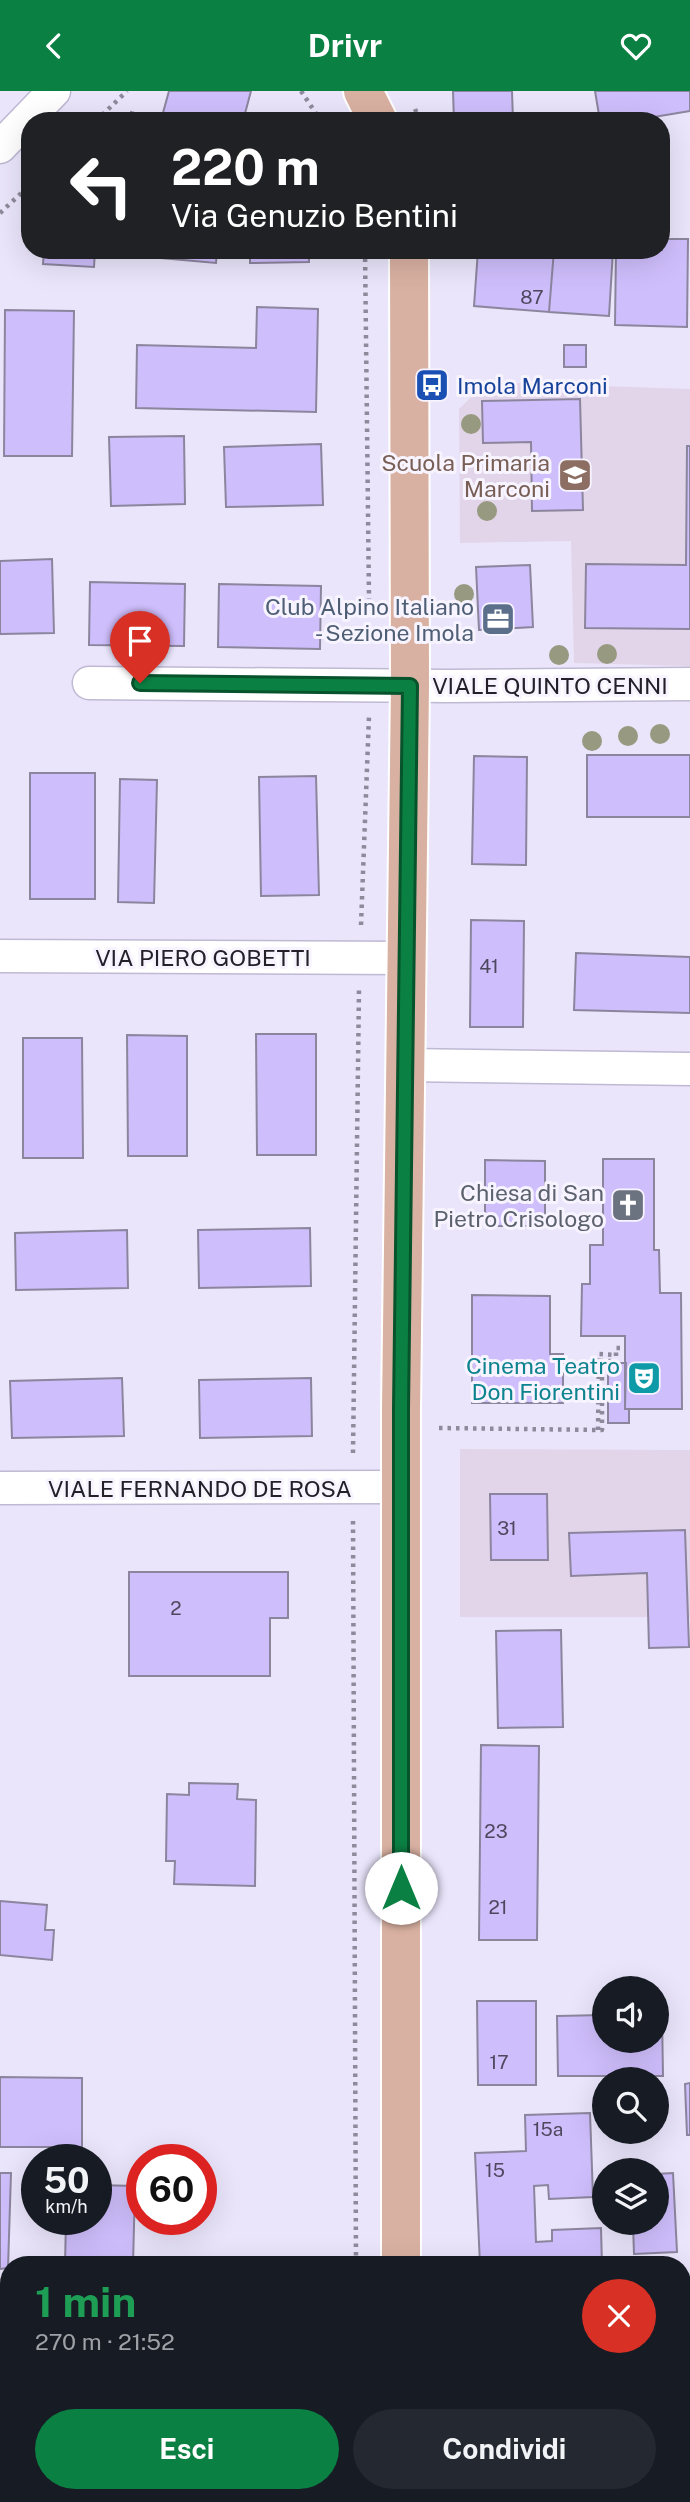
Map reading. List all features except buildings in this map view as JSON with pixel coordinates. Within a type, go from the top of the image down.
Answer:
[{"type":"main road","points":[[363,91],[373,112]]},
{"type":"main road","points":[[401,2256],[401,1487],[410,686],[409,259]]},
{"type":"street","points":[[34,112],[54,91]]},
{"type":"street","points":[[0,147],[21,125]]},
{"type":"street","name":"VIALE QUINTO CENNI","points":[[89,683],[410,686],[690,684]]},
{"type":"street","name":"VIA PIERO GOBETTI","points":[[0,957],[405,958]]},
{"type":"street","points":[[404,1065],[690,1069]]},
{"type":"street","name":"VIALE FERNANDO DE ROSA","points":[[0,1488],[401,1487]]},
{"type":"path","points":[[105,112],[127,91]]},
{"type":"path","points":[[300,91],[315,112]]},
{"type":"path","points":[[0,213],[21,193]]},
{"type":"path","points":[[365,259],[369,606]]},
{"type":"path","points":[[356,2256],[353,1488],[360,957],[370,685]]},
{"type":"path","points":[[439,1428],[602,1430],[602,1361],[616,1360],[616,1348],[625,1348]]},
{"type":"shaded area","name":"Scuola Primaria Marconi","points":[[487,382],[690,389],[690,666],[574,663],[571,541],[460,543],[459,409]]},
{"type":"shaded area","points":[[460,1449],[690,1450],[690,1617],[460,1617]]},
{"type":"place","name":"Imola Marconi","points":[[432,385]]},
{"type":"place","name":"Scuola Primaria Marconi","points":[[575,475]]},
{"type":"place","name":"Club Alpino Italiano - Sezione Imola","points":[[498,619]]},
{"type":"place","name":"Chiesa di San Pietro Crisologo","points":[[628,1205]]},
{"type":"place","name":"Cinema Teatro Don Fiorentini","points":[[644,1378]]},
{"type":"route","points":[[140,683],[410,686],[401,1409],[401,1888]]}]
